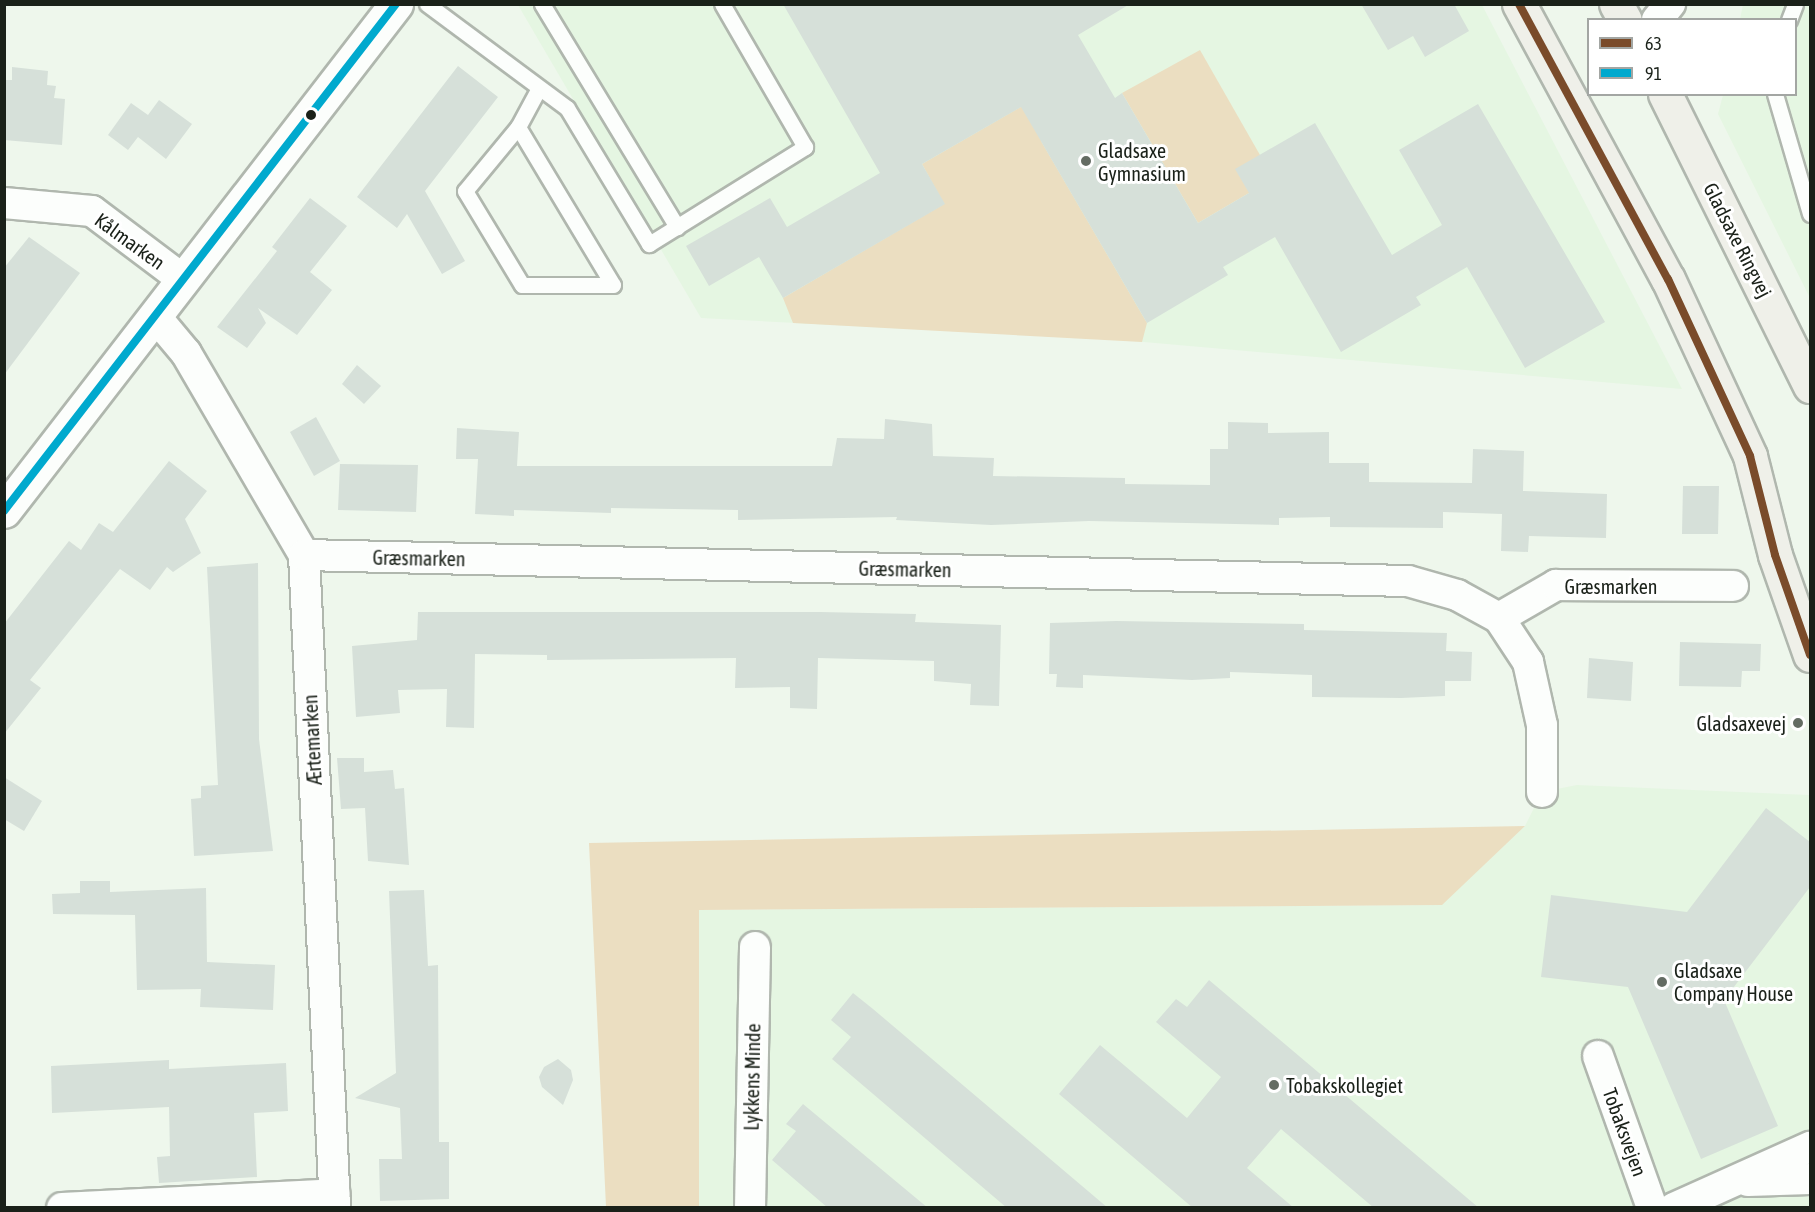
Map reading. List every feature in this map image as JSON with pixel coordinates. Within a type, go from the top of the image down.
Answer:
[{"type":"main road","points":[[1519,4],[1668,279],[1750,456],[1775,555],[1810,655]]},
{"type":"main road","points":[[1616,4],[1624,18]]},
{"type":"main road","name":"Gladsaxe Ringvej","points":[[1666,96],[1810,386]]},
{"type":"main road","points":[[1775,555],[1810,607]]},
{"type":"street","points":[[4,511],[155,316],[181,278],[396,4]]},
{"type":"street","points":[[1660,18],[1670,4]]},
{"type":"street","name":"Kålmarken","points":[[4,203],[92,212],[181,278]]},
{"type":"street","name":"Ærtemarken","points":[[155,316],[186,353],[304,555],[335,1201]]},
{"type":"street","name":"Græsmarken","points":[[304,555],[1408,581],[1457,595],[1498,618],[1528,662],[1542,725],[1542,792]]},
{"type":"street","name":"Græsmarken","points":[[1498,618],[1556,585],[1733,586]]},
{"type":"street","name":"Lykkens Minde","points":[[750,1208],[754,947]]},
{"type":"street","name":"Tobaksvejen","points":[[1598,1056],[1652,1208]]},
{"type":"street","points":[[1674,1208],[1810,1147]]},
{"type":"street","points":[[1736,1182],[1810,1179]]},
{"type":"street","points":[[62,1208],[335,1201]]},
{"type":"lane","points":[[427,4],[567,108],[649,244],[805,147],[727,6]]},
{"type":"lane","points":[[542,4],[677,227]]},
{"type":"lane","points":[[518,127],[613,285],[522,285],[465,191],[518,127],[539,88]]},
{"type":"lane","points":[[1776,96],[1810,214]]},
{"type":"shaded area","name":"Gladsaxe Gymnasium","points":[[518,5],[1482,5],[1682,389],[1121,340],[701,318]]},
{"type":"shaded area","points":[[1743,5],[1810,5],[1810,298],[1718,114],[1723,96],[1797,96],[1797,18],[1740,18]]},
{"type":"shaded area","points":[[1200,50],[1260,155],[1249,193],[1198,223],[1122,93]]},
{"type":"shaded area","points":[[1050,90],[1041,141],[1147,323],[1142,342],[793,323],[783,298],[944,204],[922,164]]},
{"type":"shaded area","points":[[1577,785],[1810,795],[1810,1207],[699,1208],[699,910],[1441,905],[1525,826],[1542,792]]},
{"type":"shaded area","points":[[1525,826],[1442,905],[699,910],[699,1207],[606,1207],[589,843]]},
{"type":"building","points":[[783,4],[1130,4],[1078,35],[1115,98],[1122,93],[1198,223],[1249,193],[1235,169],[1315,123],[1392,255],[1442,225],[1399,150],[1478,104],[1605,322],[1525,368],[1467,267],[1416,297],[1421,305],[1341,352],[1275,237],[1223,267],[1228,275],[1147,323],[1021,107],[922,164],[945,204],[783,298],[759,257],[709,286],[686,246],[770,198],[787,227],[880,173]]},
{"type":"building","points":[[1361,4],[1454,4],[1469,31],[1425,57],[1413,36],[1388,50]]},
{"type":"building","points":[[458,66],[498,97],[425,191],[465,261],[442,274],[407,214],[397,228],[357,197]]},
{"type":"building","points":[[12,67],[48,71],[47,85],[56,86],[54,98],[65,99],[62,145],[4,140],[4,80],[12,80]]},
{"type":"building","points":[[159,100],[192,124],[166,159],[138,137],[128,150],[108,135],[131,103],[148,115]]},
{"type":"building","points":[[310,198],[347,226],[310,272],[332,290],[297,335],[258,308],[266,323],[247,348],[217,327],[277,251],[272,247]]},
{"type":"building","points":[[29,237],[80,273],[4,375],[4,268]]},
{"type":"building","points":[[357,365],[381,386],[364,404],[342,384]]},
{"type":"building","points":[[316,417],[340,461],[314,476],[290,432]]},
{"type":"building","points":[[885,419],[932,424],[933,456],[994,458],[993,476],[1125,478],[1125,484],[1210,485],[1210,449],[1228,449],[1228,422],[1268,423],[1268,433],[1329,432],[1329,463],[1369,463],[1369,482],[1472,483],[1473,449],[1524,451],[1523,491],[1607,494],[1606,538],[1529,536],[1528,552],[1501,551],[1502,514],[1443,512],[1443,528],[1330,527],[1330,517],[1279,518],[1279,525],[1089,521],[991,525],[896,520],[897,517],[738,520],[738,510],[611,508],[611,513],[514,510],[514,516],[475,514],[478,459],[456,459],[457,428],[519,432],[517,466],[832,466],[837,438],[884,439]]},
{"type":"building","points":[[169,461],[207,491],[185,519],[201,553],[173,572],[167,567],[150,590],[120,569],[30,680],[41,688],[4,734],[4,624],[69,541],[81,550],[99,523],[113,532]]},
{"type":"building","points":[[340,464],[418,465],[416,512],[338,510]]},
{"type":"building","points":[[1683,486],[1719,486],[1718,534],[1682,534]]},
{"type":"building","points":[[258,563],[259,739],[273,851],[194,856],[191,799],[201,798],[201,786],[218,785],[207,567]]},
{"type":"building","points":[[418,612],[916,614],[915,622],[1001,625],[999,706],[970,705],[971,684],[934,681],[934,661],[818,658],[817,709],[790,708],[790,687],[735,688],[736,658],[547,660],[547,655],[475,654],[474,728],[446,727],[447,689],[398,690],[400,713],[356,717],[352,646],[417,640]]},
{"type":"building","points":[[1116,621],[1304,624],[1304,630],[1447,633],[1446,651],[1472,652],[1471,681],[1445,681],[1445,696],[1401,698],[1312,697],[1312,675],[1230,672],[1230,678],[1192,680],[1083,675],[1083,688],[1056,687],[1057,674],[1049,674],[1050,623]]},
{"type":"building","points":[[1680,642],[1761,644],[1760,671],[1742,671],[1741,687],[1679,686]]},
{"type":"building","points":[[1589,658],[1633,662],[1631,701],[1587,698]]},
{"type":"building","points":[[337,758],[364,758],[364,772],[393,770],[395,789],[404,788],[409,865],[368,861],[365,808],[341,809]]},
{"type":"building","points":[[4,777],[42,801],[24,831],[4,819]]},
{"type":"building","name":"Gladsaxe Company House","points":[[1766,808],[1810,842],[1810,887],[1724,1000],[1778,1126],[1701,1159],[1628,987],[1541,977],[1551,895],[1687,912]]},
{"type":"building","points":[[80,881],[110,881],[110,892],[206,888],[207,962],[275,965],[273,1010],[200,1007],[201,989],[137,990],[135,915],[53,914],[52,894],[80,893]]},
{"type":"building","points":[[424,890],[428,966],[438,965],[439,1142],[449,1142],[449,1199],[380,1201],[379,1159],[402,1159],[400,1108],[355,1098],[396,1073],[389,891]]},
{"type":"building","name":"Tobakskollegiet","points":[[1209,980],[1479,1208],[1374,1208],[1281,1129],[1247,1168],[1294,1208],[1193,1208],[1059,1094],[1100,1045],[1187,1118],[1221,1077],[1156,1022],[1176,999],[1187,1007]]},
{"type":"building","points":[[853,993],[1108,1208],[1007,1208],[832,1059],[851,1037],[831,1020]]},
{"type":"building","points":[[558,1059],[571,1070],[573,1080],[563,1105],[542,1087],[539,1077],[544,1067]]},
{"type":"building","points":[[169,1060],[169,1069],[286,1063],[288,1111],[254,1113],[257,1177],[159,1183],[157,1157],[170,1156],[169,1107],[52,1113],[51,1066]]},
{"type":"building","points":[[803,1104],[928,1208],[828,1208],[772,1160],[796,1131],[786,1124]]},
{"type":"transit line","name":"91","points":[[4,511],[396,4]]},
{"type":"transit line","name":"63","points":[[1519,4],[1668,279],[1750,456],[1775,555],[1810,655]]},
{"type":"place","name":"Gladsaxe Gymnasium","points":[[1086,161]]},
{"type":"place","name":"Gladsaxevej","points":[[1798,723]]},
{"type":"place","name":"Gladsaxe Company House","points":[[1662,982]]},
{"type":"place","name":"Tobakskollegiet","points":[[1274,1085]]}]
